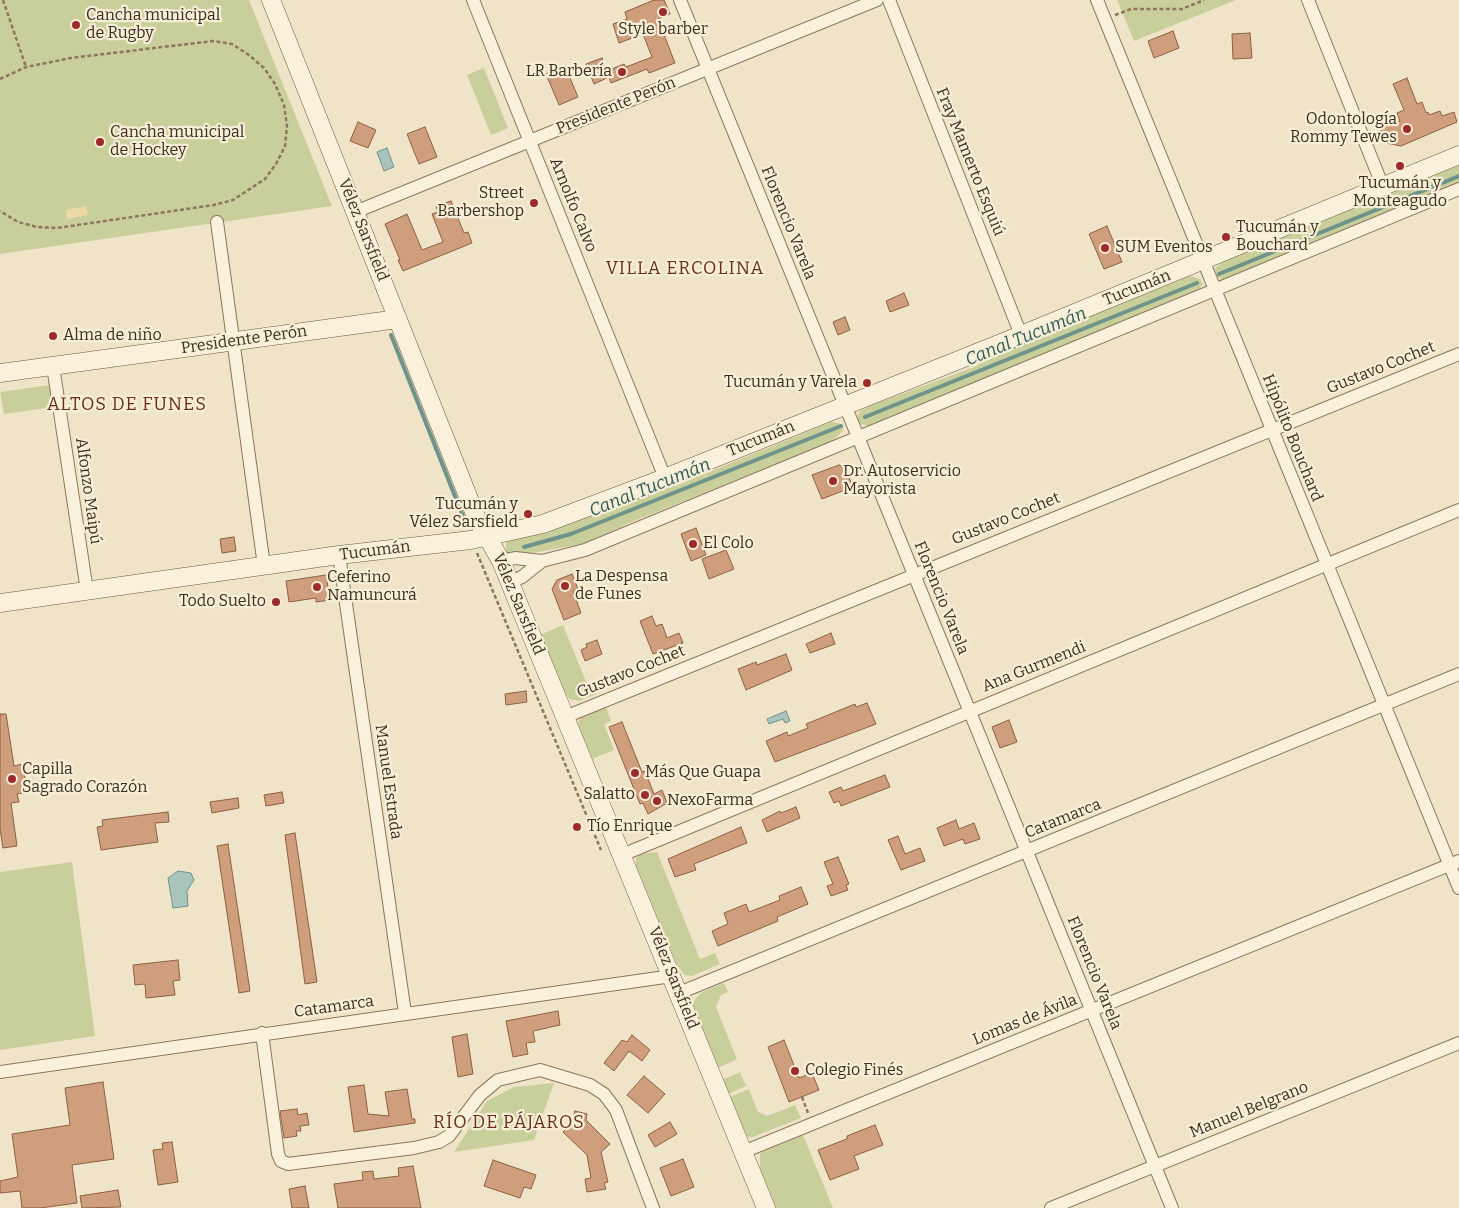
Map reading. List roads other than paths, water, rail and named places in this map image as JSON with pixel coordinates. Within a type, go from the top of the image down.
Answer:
[{"type":"main road","name":"Vélez Sarsfield","points":[[271,0],[477,519],[479,538],[501,561],[510,582],[766,1208]]},
{"type":"main road","name":"Tucumán","points":[[0,604],[339,555],[479,538],[543,524],[665,478],[845,406],[1203,262],[1459,156]]},
{"type":"main road","name":"Presidente Perón","points":[[0,373],[398,319]]},
{"type":"street","name":"Arnolfo Calvo","points":[[473,0],[665,478]]},
{"type":"street","name":"Florencio Varela","points":[[680,0],[1172,1208]]},
{"type":"street","name":"Presidente Perón","points":[[355,212],[878,0]]},
{"type":"street","name":"Fray Mamerto Esquiú","points":[[889,0],[1021,335]]},
{"type":"street","name":"Hipólito Bouchard","points":[[1097,0],[1384,705],[1454,863],[1459,888]]},
{"type":"street","points":[[1308,0],[1382,187]]},
{"type":"street","name":"Tucumán","points":[[501,561],[515,558],[542,561],[585,550],[1459,189]]},
{"type":"street","points":[[217,222],[264,566]]},
{"type":"street","name":"Gustavo Cochet","points":[[565,717],[1459,354]]},
{"type":"street","name":"Alfonzo Maipú","points":[[53,366],[87,591]]},
{"type":"street","name":"Ana Gurmendi","points":[[622,854],[1459,510]]},
{"type":"street","name":"Manuel Estrada","points":[[339,555],[405,1013]]},
{"type":"street","name":"Tucumán","points":[[510,582],[522,577],[542,561]]},
{"type":"street","name":"Catamarca","points":[[679,993],[1459,674]]},
{"type":"street","name":"Lomas de Ávila","points":[[743,1152],[1454,863]]},
{"type":"street","name":"Catamarca","points":[[0,1072],[262,1033],[672,976]]},
{"type":"street","points":[[262,1033],[278,1154],[281,1161],[288,1164],[414,1148],[439,1142],[448,1136],[480,1094],[498,1080],[540,1070],[590,1084],[604,1094],[616,1110],[654,1205]]},
{"type":"street","name":"Manuel Belgrano","points":[[1051,1208],[1459,1043]]},
{"type":"water","points":[[387,148],[394,167],[384,171],[377,152]]},
{"type":"water","points":[[786,711],[790,721],[785,723],[783,719],[769,724],[767,719]]},
{"type":"water","points":[[178,871],[191,873],[194,880],[187,891],[188,906],[173,908],[168,878]]},
{"type":"waterway","name":"Canal Tucumán","points":[[1219,274],[1459,176]]},
{"type":"waterway","name":"Canal Tucumán","points":[[865,417],[1197,283]]},
{"type":"waterway","points":[[391,335],[466,524]]},
{"type":"waterway","name":"Canal Tucumán","points":[[524,547],[571,534],[841,426]]},
{"type":"place","name":"Style barber","points":[[663,12]]},
{"type":"place","name":"Cancha municipal de Rugby","points":[[76,25]]},
{"type":"place","name":"LR Barbería","points":[[622,72]]},
{"type":"place","name":"Odontología Rommy Tewes","points":[[1407,129]]},
{"type":"place","name":"Cancha municipal de Hockey","points":[[100,142]]},
{"type":"place","name":"Tucumán y Monteagudo","points":[[1400,166]]},
{"type":"place","name":"Street Barbershop","points":[[534,203]]},
{"type":"place","name":"Tucumán y Bouchard","points":[[1226,237]]},
{"type":"place","name":"SUM Eventos","points":[[1105,248]]},
{"type":"place","name":"Alma de niño","points":[[53,336]]},
{"type":"place","name":"Tucumán y Varela","points":[[867,383]]},
{"type":"place","name":"Dr. Autoservicio Mayorista","points":[[833,481]]},
{"type":"place","name":"Tucumán y Vélez Sarsfield","points":[[528,514]]},
{"type":"place","name":"El Colo","points":[[693,544]]},
{"type":"place","name":"La Despensa de Funes","points":[[565,586]]},
{"type":"place","name":"Ceferino Namuncurá","points":[[317,587]]},
{"type":"place","name":"Todo Suelto","points":[[276,602]]},
{"type":"place","name":"Más Que Guapa","points":[[635,773]]},
{"type":"place","name":"Capilla Sagrado Corazón","points":[[12,779]]},
{"type":"place","name":"Salatto","points":[[645,795]]},
{"type":"place","name":"NexoFarma","points":[[657,801]]},
{"type":"place","name":"Tío Enrique","points":[[577,827]]},
{"type":"place","name":"Colegio Finés","points":[[795,1071]]},
{"type":"district","name":"VILLA ERCOLINA","points":[[685,269]]},
{"type":"district","name":"ALTOS DE FUNES","points":[[127,405]]},
{"type":"district","name":"RÍO DE PÁJAROS","points":[[509,1123]]}]
